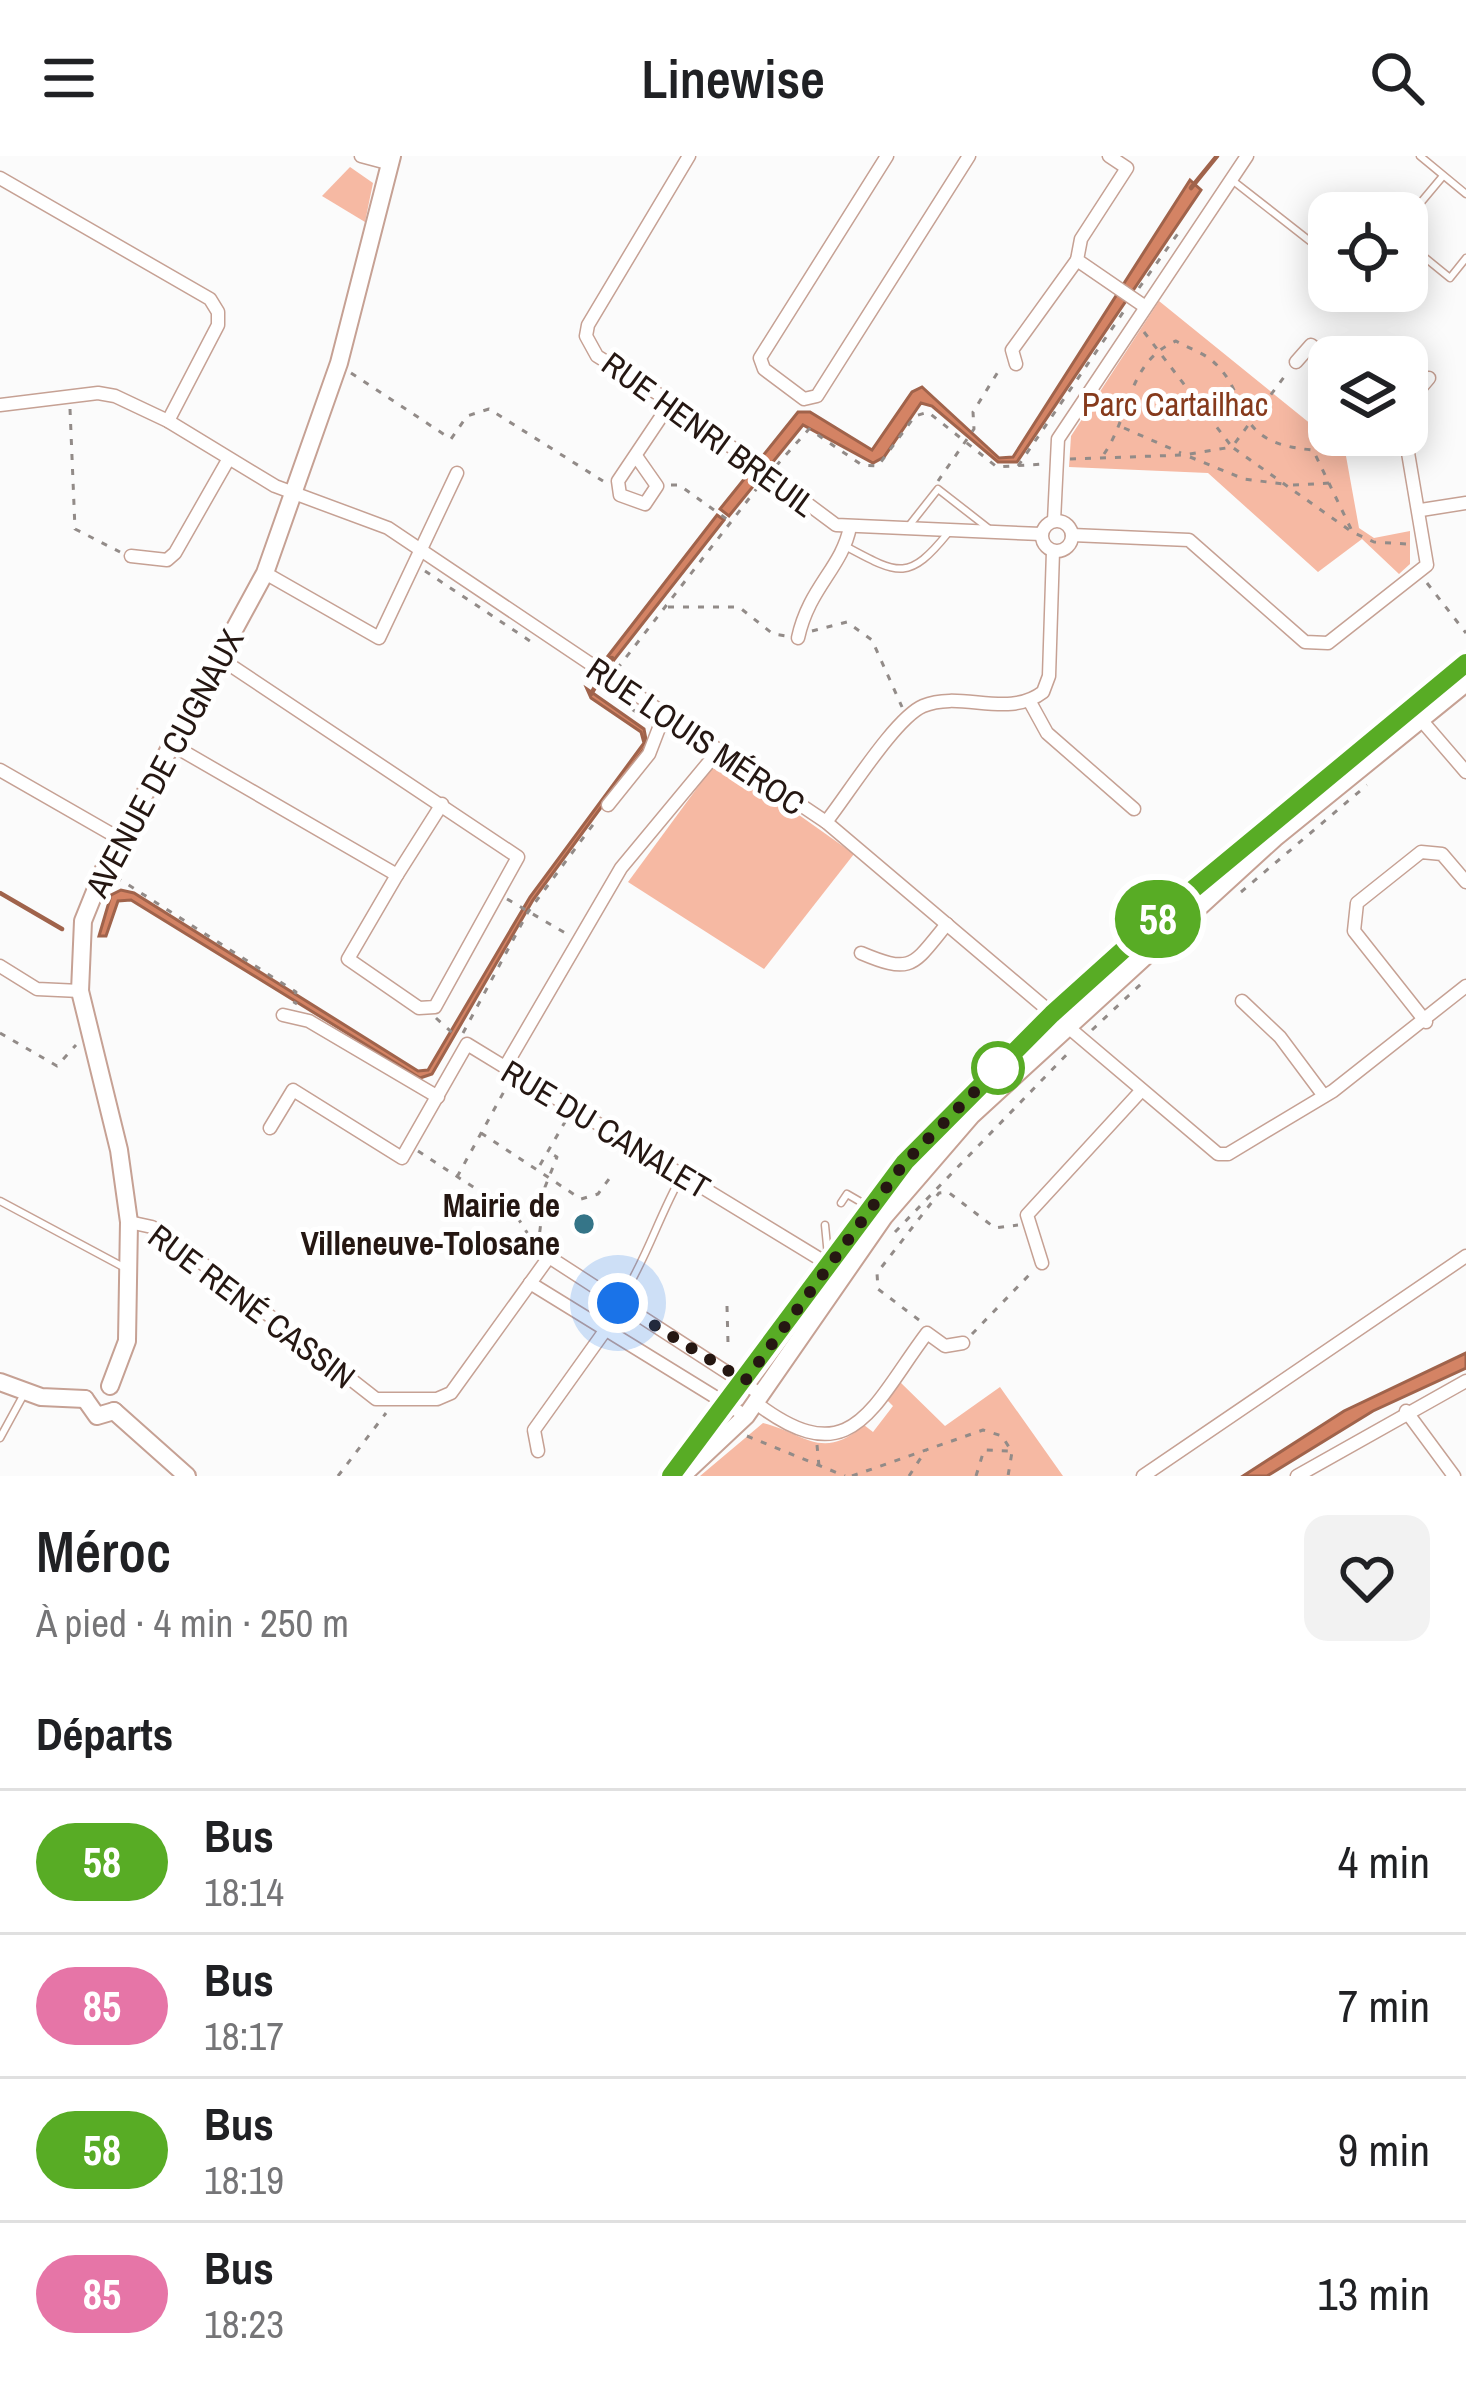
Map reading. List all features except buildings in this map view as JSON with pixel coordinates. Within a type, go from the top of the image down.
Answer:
[{"type":"street","points":[[361,156],[391,160]]},
{"type":"street","name":"RUE HENRI BREUIL","points":[[689,156],[606,288],[586,336],[597,356],[671,402],[836,525],[1041,534]]},
{"type":"street","points":[[887,156],[760,358],[764,369],[805,399],[817,396],[969,156]]},
{"type":"street","points":[[1014,357],[1077,260],[1081,239],[1127,168],[1109,156]]},
{"type":"street","points":[[826,823],[908,719],[927,704],[1030,702],[1043,692],[1049,676],[1053,551],[1041,534],[1054,520],[1063,460],[1058,440],[1132,325],[1138,303],[1247,156]]},
{"type":"street","name":"AVENUE DE CUGNAUX","points":[[110,1386],[127,1341],[130,1222],[119,1150],[80,991],[79,940],[104,869],[265,572],[339,363],[391,160]]},
{"type":"street","points":[[0,178],[210,299],[218,325],[169,421]]},
{"type":"street","points":[[1077,260],[1138,303]]},
{"type":"street","points":[[1296,362],[1308,348]]},
{"type":"street","name":"RUE LOUIS MÉROC","points":[[0,405],[68,395],[115,396],[169,421],[228,460],[295,493],[368,516],[826,823],[1218,1154],[1228,1154],[1324,1096]]},
{"type":"street","points":[[636,456],[657,486],[645,504],[635,504],[616,488],[636,456],[671,402]]},
{"type":"street","points":[[1072,535],[1189,540],[1305,642],[1328,643],[1427,566],[1410,456]]},
{"type":"street","points":[[131,556],[167,560],[176,553],[228,460]]},
{"type":"street","points":[[265,572],[379,638],[457,473]]},
{"type":"street","points":[[1421,510],[1466,503]]},
{"type":"street","points":[[1054,520],[1066,523],[1072,535]]},
{"type":"street","points":[[797,638],[805,605],[846,547],[850,527]]},
{"type":"street","points":[[1053,551],[1063,550],[1072,535]]},
{"type":"street","points":[[221,658],[442,804],[513,851],[518,864],[435,1007],[428,1010],[348,959],[442,804]]},
{"type":"street","points":[[671,1476],[837,1270],[1059,1020],[1275,838],[1466,663]]},
{"type":"street","points":[[1415,712],[1466,683]]},
{"type":"street","points":[[1030,702],[1046,733],[1134,809]]},
{"type":"street","points":[[1415,712],[1466,772]]},
{"type":"street","points":[[608,805],[649,754],[664,716]]},
{"type":"street","points":[[173,746],[397,875]]},
{"type":"street","points":[[510,1070],[621,868],[719,750]]},
{"type":"street","points":[[0,770],[122,840]]},
{"type":"street","points":[[1426,1022],[1354,931],[1352,914],[1357,903],[1420,852],[1442,854],[1466,882]]},
{"type":"street","points":[[861,953],[896,968],[914,964],[947,924]]},
{"type":"street","points":[[0,966],[37,989],[80,991]]},
{"type":"street","points":[[1242,1001],[1280,1037],[1324,1096],[1426,1022],[1466,986]]},
{"type":"street","points":[[284,1016],[309,1021],[438,1097]]},
{"type":"street","name":"RUE DU CANALET","points":[[410,1145],[467,1044],[837,1270]]},
{"type":"street","points":[[270,1128],[293,1090],[402,1158],[410,1145]]},
{"type":"street","points":[[1042,1263],[1026,1223],[1033,1205],[1140,1092]]},
{"type":"street","name":"RUE RENÉ CASSIN","points":[[130,1222],[152,1227],[376,1400],[437,1399],[451,1393],[530,1282]]},
{"type":"street","points":[[1143,1476],[1466,1256]]},
{"type":"street","points":[[752,1412],[745,1381],[549,1258],[530,1282],[726,1405],[817,1438],[844,1433],[862,1419],[928,1333],[945,1346],[963,1343]]},
{"type":"street","points":[[682,1476],[752,1412],[837,1270]]},
{"type":"street","points":[[538,1451],[534,1430],[604,1332],[618,1303]]},
{"type":"street","points":[[1297,1476],[1466,1381]]},
{"type":"street","points":[[0,1382],[25,1393],[86,1399],[98,1416],[114,1411]]},
{"type":"street","points":[[86,1399],[94,1386],[110,1386],[118,1400],[114,1411]]},
{"type":"street","points":[[114,1411],[187,1476]]},
{"type":"street","points":[[1406,1411],[1454,1476]]},
{"type":"lane","points":[[1420,156],[1466,194]]},
{"type":"lane","points":[[1428,195],[1444,176]]},
{"type":"lane","points":[[1229,178],[1308,240]]},
{"type":"lane","points":[[1428,260],[1450,278],[1466,258]]},
{"type":"lane","points":[[904,531],[938,489],[996,534]]},
{"type":"lane","points":[[846,547],[907,571],[919,568],[948,533]]},
{"type":"lane","points":[[618,1303],[651,1251],[652,1231],[682,1175]]},
{"type":"lane","points":[[841,1203],[847,1195],[883,1218]]},
{"type":"lane","points":[[0,1201],[109,1264],[130,1270]]},
{"type":"lane","points":[[825,1225],[837,1270]]},
{"type":"lane","points":[[0,1438],[25,1393]]},
{"type":"path","points":[[1186,221],[1138,303],[1016,467],[1103,455],[1184,455],[1232,447],[1296,362]]},
{"type":"path","points":[[1132,325],[1157,349],[1232,447],[1352,532],[1374,542],[1412,544]]},
{"type":"path","points":[[1103,455],[1122,427],[1128,392],[1157,349],[1176,341],[1213,361],[1249,424],[1281,448],[1313,450],[1352,532]]},
{"type":"path","points":[[938,489],[939,473],[974,429],[977,404],[1014,357]]},
{"type":"path","points":[[349,372],[451,439],[473,411],[489,409],[616,488]]},
{"type":"path","points":[[68,395],[75,529],[131,556]]},
{"type":"path","points":[[1122,427],[1244,479],[1331,484]]},
{"type":"path","points":[[657,486],[679,485],[730,521]]},
{"type":"path","name":"RUE LOUIS MÉROC","points":[[414,564],[551,655]]},
{"type":"path","points":[[1419,572],[1466,633]]},
{"type":"path","points":[[666,606],[739,608],[773,634],[797,638],[831,623],[847,622],[872,640],[908,719]]},
{"type":"path","name":"RUE LOUIS MÉROC","points":[[620,701],[640,714]]},
{"type":"path","points":[[447,1029],[460,1039],[529,912],[608,805]]},
{"type":"path","points":[[104,869],[296,992],[292,1000]]},
{"type":"path","points":[[518,906],[579,940]]},
{"type":"path","points":[[0,1033],[57,1066],[90,1028]]},
{"type":"path","points":[[456,1179],[510,1070]]},
{"type":"path","points":[[539,1167],[573,1109]]},
{"type":"path","points":[[481,1133],[581,1199],[598,1194],[609,1179]]},
{"type":"path","points":[[410,1145],[516,1215],[538,1250],[549,1177],[557,1157],[548,1152]]},
{"type":"path","points":[[928,1333],[921,1321],[878,1289],[877,1273],[940,1192],[948,1192],[995,1228],[1026,1223]]},
{"type":"path","points":[[883,1218],[904,1237]]},
{"type":"path","points":[[963,1343],[1042,1263]]},
{"type":"path","points":[[727,1306],[728,1342]]},
{"type":"path","points":[[338,1476],[371,1439],[388,1400]]},
{"type":"path","points":[[752,1412],[820,1469],[849,1476],[982,1430],[1002,1436],[1012,1452],[1008,1476]]},
{"type":"path","points":[[817,1438],[820,1469]]},
{"type":"path","points":[[909,1476],[927,1448]]},
{"type":"path","points":[[976,1476],[984,1450],[1012,1452]]},
{"type":"green space","points":[[350,167],[373,183],[365,222],[322,196]]},
{"type":"green space","name":"Parc Cartailhac","points":[[1159,301],[1308,422],[1308,456],[1346,456],[1359,528],[1374,538],[1410,531],[1410,564],[1399,574],[1362,539],[1318,572],[1208,473],[1069,467],[1071,436]]},
{"type":"green space","points":[[711,769],[734,769],[854,854],[764,969],[628,882]]},
{"type":"green space","points":[[899,1381],[945,1426],[1000,1387],[1063,1476],[700,1476],[763,1423],[824,1443],[836,1442],[864,1425],[873,1432],[893,1406],[886,1399]]},
{"type":"shaded area","points":[[1190,180],[1201,190],[1017,462],[998,462],[932,406],[921,403],[884,457],[873,463],[803,425],[729,516],[720,509],[798,412],[810,412],[872,450],[912,392],[922,387],[999,458],[1013,457]]},
{"type":"shaded area","points":[[717,515],[724,520],[614,660],[608,656]]},
{"type":"shaded area","points":[[587,689],[644,729],[647,745],[533,900],[432,1074],[420,1078],[131,900],[118,901],[106,936],[99,936],[111,895],[121,890],[134,893],[418,1071],[428,1070],[530,897],[644,743],[641,732],[591,698]]},
{"type":"shaded area","points":[[1466,1353],[1466,1368],[1373,1411],[1267,1476],[1243,1476],[1344,1411]]},
{"type":"waterway","points":[[1191,188],[1217,156]]},
{"type":"waterway","points":[[591,694],[612,658]]},
{"type":"waterway","points":[[0,893],[62,929]]},
{"type":"bus line","name":"58","points":[[671,1476],[905,1162],[1052,1014],[1162,915],[1466,663]]},
{"type":"place","name":"Mairie de Villeneuve-Tolosane","points":[[584,1224]]},
{"type":"route","points":[[618,1303],[745,1381],[905,1162],[998,1068]]}]
